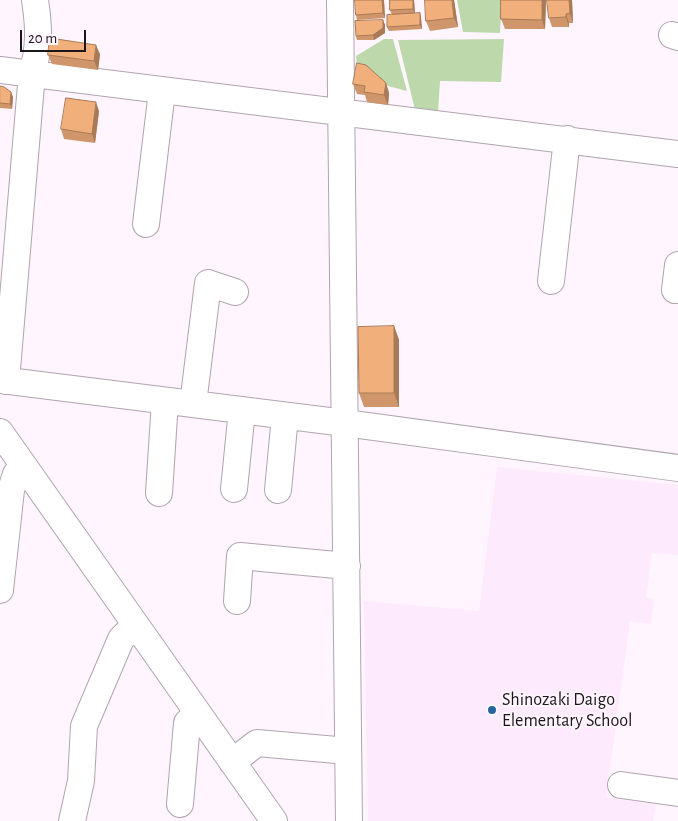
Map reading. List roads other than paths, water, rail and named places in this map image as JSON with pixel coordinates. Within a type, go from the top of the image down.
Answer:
[{"type":"street","points":[[35,0],[39,29],[37,59],[32,73],[3,381],[345,423],[678,468]]},
{"type":"street","points":[[340,0],[349,821]]},
{"type":"street","points":[[0,70],[678,154]]},
{"type":"street","points":[[146,224],[162,91]]},
{"type":"street","points":[[551,281],[567,139]]},
{"type":"street","points":[[193,404],[208,283],[235,292]]},
{"type":"street","points":[[159,492],[165,401]]},
{"type":"street","points":[[234,490],[242,410]]},
{"type":"street","points":[[278,490],[285,416]]},
{"type":"street","points":[[0,432],[134,626],[274,821]]},
{"type":"street","points":[[0,590],[11,490],[16,474],[23,465]]},
{"type":"street","points":[[237,601],[240,556],[347,566]]},
{"type":"street","points":[[72,821],[82,781],[84,726],[121,639],[134,626]]},
{"type":"street","points":[[180,804],[187,723],[196,713]]},
{"type":"street","points":[[232,762],[257,743],[348,751]]},
{"type":"street","points":[[622,785],[678,793]]},
{"type":"place","name":"Shinozaki Daigo Elementary School","points":[[492,710]]}]
